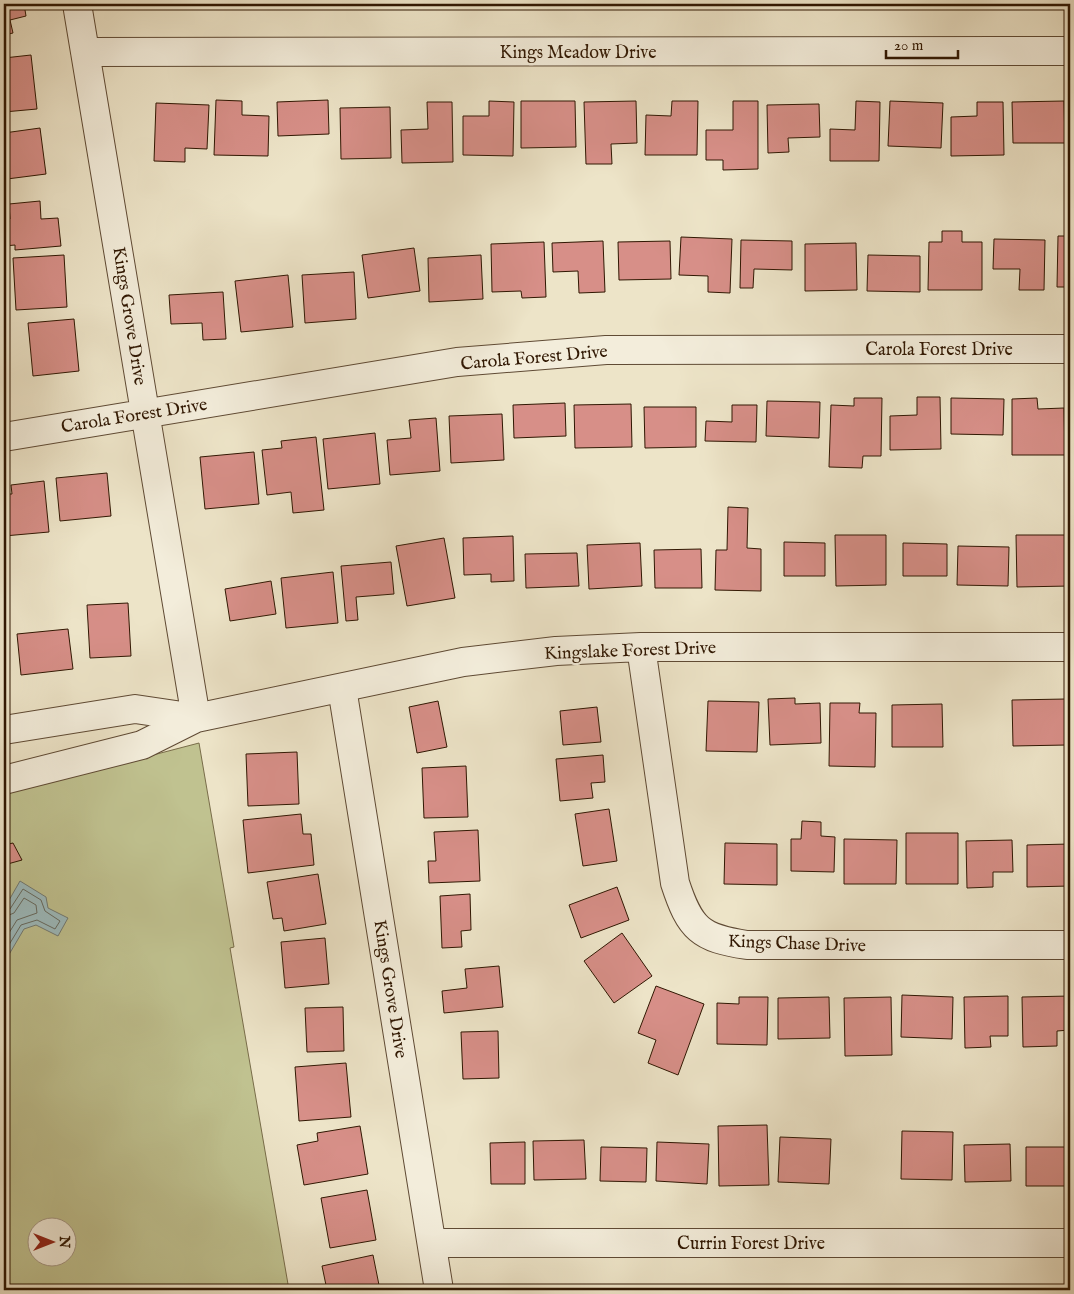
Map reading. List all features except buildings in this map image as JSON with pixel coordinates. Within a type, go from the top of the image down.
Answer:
[{"type":"street","name":"Kings Grove Drive","points":[[77,4],[114,214],[144,412],[196,718]]},
{"type":"street","name":"Kings Meadow Drive","points":[[86,52],[1070,51]]},
{"type":"street","name":"Carola Forest Drive","points":[[4,437],[144,412],[457,362],[606,350],[1070,349]]},
{"type":"street","name":"Kingslake Forest Drive","points":[[4,780],[142,745],[196,718],[464,662],[556,651],[640,647],[1070,647]]},
{"type":"street","name":"Kings Chase Drive","points":[[640,647],[675,883],[684,910],[700,931],[716,940],[747,945],[1070,945]]},
{"type":"street","name":"Kings Grove Drive","points":[[342,688],[439,1290]]},
{"type":"street","name":"Kingslake Forest Drive","points":[[4,730],[135,709],[196,718]]},
{"type":"street","name":"Currin Forest Drive","points":[[432,1243],[1070,1243]]},
{"type":"green space","points":[[199,743],[234,947],[230,948],[289,1290],[4,1290],[4,794]]},
{"type":"water","points":[[20,881],[46,897],[48,908],[68,918],[58,936],[36,925],[24,929],[4,963],[4,909]]}]
